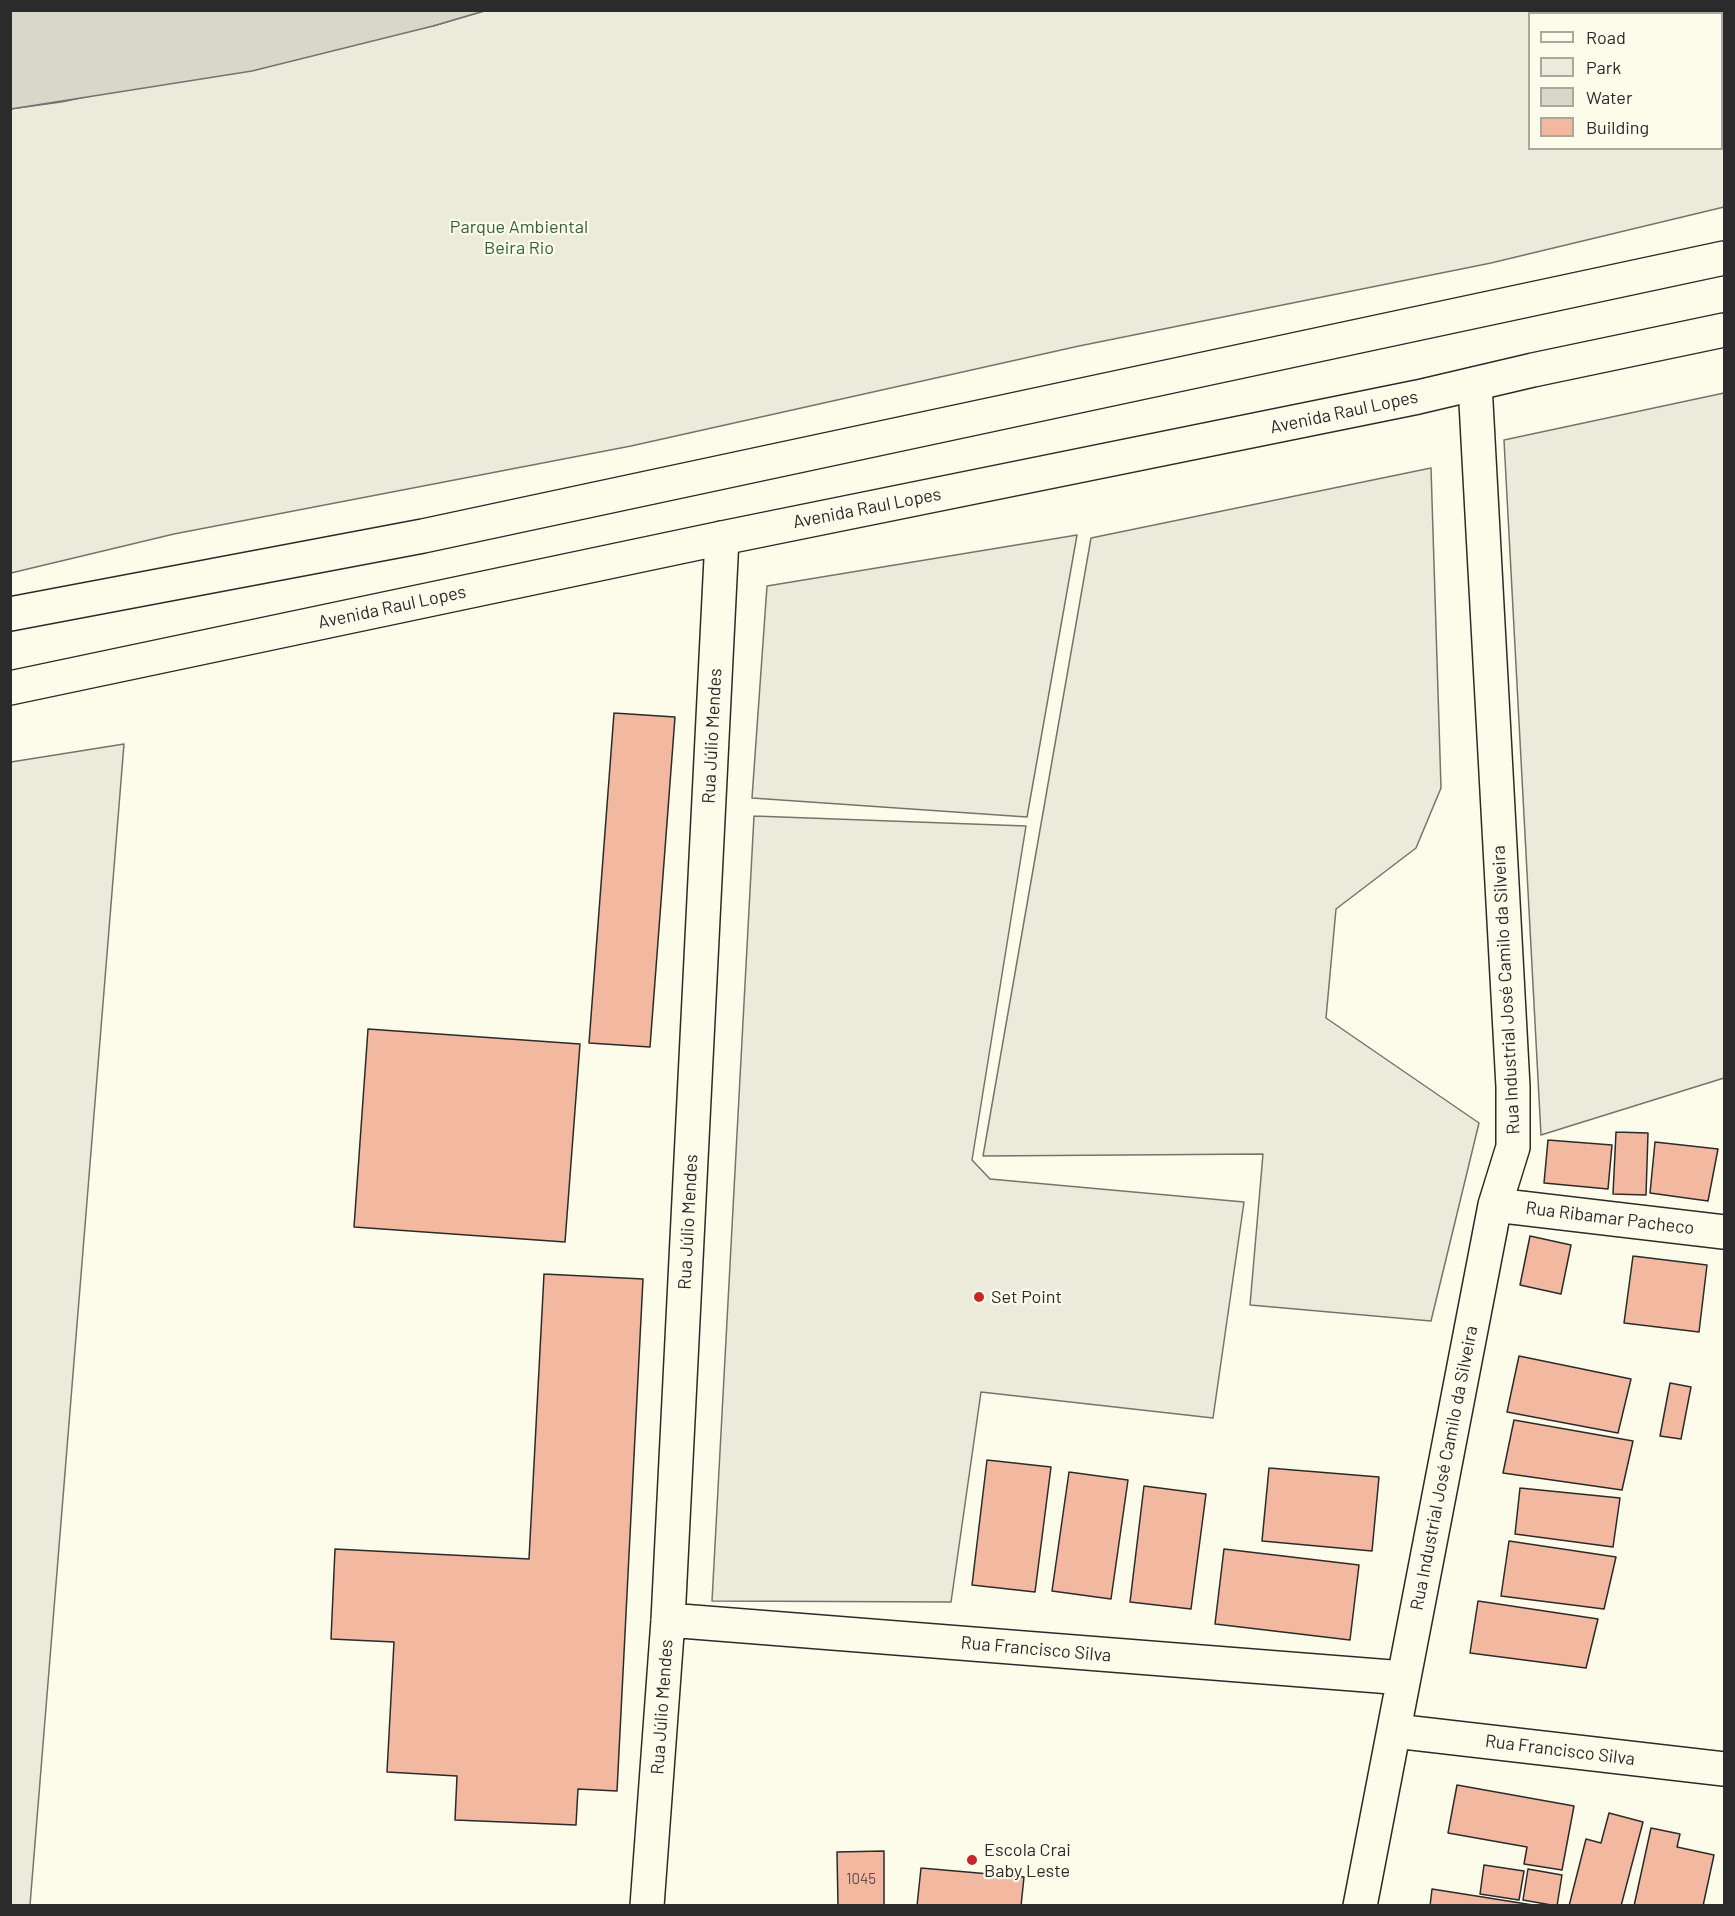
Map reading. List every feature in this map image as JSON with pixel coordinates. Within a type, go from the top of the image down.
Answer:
[{"type":"street","points":[[10,614],[423,537],[1725,258]]},
{"type":"street","name":"Avenida Raul Lopes","points":[[10,688],[722,538],[1407,400],[1725,330]]},
{"type":"street","name":"Rua Industrial José Camilo da Silveira","points":[[1360,1905],[1495,1205],[1513,1147],[1513,1087],[1476,384]]},
{"type":"street","name":"Rua Júlio Mendes","points":[[647,1905],[668,1620],[722,538]]},
{"type":"street","name":"Rua Ribamar Pacheco","points":[[1495,1205],[1725,1232]]},
{"type":"street","name":"Rua Francisco Silva","points":[[668,1620],[1404,1678]]},
{"type":"street","name":"Rua Francisco Silva","points":[[1395,1731],[1725,1769]]},
{"type":"green space","name":"Parque Ambiental Beira Rio","points":[[484,11],[1724,11],[1724,207],[1491,263],[1079,346],[631,446],[174,534],[11,573],[10,109],[61,102],[433,26]]},
{"type":"green space","points":[[1724,393],[1724,1078],[1541,1135],[1504,440]]},
{"type":"green space","points":[[1431,468],[1441,788],[1416,848],[1336,909],[1326,1018],[1479,1123],[1431,1321],[1250,1305],[1263,1154],[983,1156],[1091,538]]},
{"type":"green space","points":[[124,744],[30,1905],[11,1905],[11,762]]},
{"type":"green space","name":"Set Point","points":[[754,816],[1026,826],[972,1160],[990,1179],[1244,1202],[1213,1418],[981,1392],[951,1602],[712,1601]]},
{"type":"shaded area","points":[[1077,535],[1027,817],[752,798],[767,586]]},
{"type":"water","points":[[10,11],[484,11],[252,71],[11,109]]},
{"type":"building","points":[[614,713],[675,717],[650,1047],[589,1043]]},
{"type":"building","points":[[368,1029],[580,1044],[565,1242],[354,1227]]},
{"type":"building","points":[[1616,1132],[1648,1133],[1646,1195],[1613,1194]]},
{"type":"building","points":[[1548,1140],[1612,1145],[1608,1189],[1544,1183]]},
{"type":"building","points":[[1655,1142],[1718,1149],[1708,1201],[1650,1193]]},
{"type":"building","points":[[1530,1236],[1571,1245],[1561,1294],[1520,1285]]},
{"type":"building","points":[[1633,1256],[1707,1265],[1699,1332],[1624,1323]]},
{"type":"building","points":[[544,1274],[643,1279],[617,1791],[578,1789],[576,1825],[455,1820],[457,1776],[387,1772],[394,1642],[331,1639],[335,1549],[529,1559]]},
{"type":"building","points":[[1519,1356],[1631,1379],[1618,1433],[1507,1412]]},
{"type":"building","points":[[1670,1383],[1691,1387],[1681,1439],[1660,1436]]},
{"type":"building","points":[[1514,1420],[1633,1441],[1622,1490],[1503,1473]]},
{"type":"building","points":[[987,1460],[1051,1467],[1035,1592],[972,1585]]},
{"type":"building","points":[[1269,1468],[1379,1477],[1372,1551],[1262,1541]]},
{"type":"building","points":[[1069,1472],[1128,1480],[1111,1599],[1052,1591]]},
{"type":"building","points":[[1144,1486],[1206,1494],[1191,1609],[1130,1602]]},
{"type":"building","points":[[1520,1488],[1620,1498],[1613,1547],[1515,1534]]},
{"type":"building","points":[[1509,1541],[1616,1557],[1604,1609],[1501,1596]]},
{"type":"building","points":[[1224,1549],[1359,1565],[1350,1640],[1215,1624]]},
{"type":"building","points":[[1478,1601],[1598,1619],[1586,1668],[1470,1653]]},
{"type":"building","points":[[1457,1785],[1574,1806],[1562,1870],[1524,1864],[1527,1847],[1448,1833]]},
{"type":"building","points":[[1609,1813],[1643,1822],[1621,1906],[1569,1906],[1586,1839],[1601,1843]]},
{"type":"building","points":[[1651,1828],[1680,1834],[1677,1847],[1714,1855],[1703,1906],[1634,1906]]},
{"type":"building","points":[[884,1851],[884,1906],[838,1906],[837,1852]]},
{"type":"building","points":[[1484,1865],[1524,1871],[1519,1900],[1480,1894]]},
{"type":"building","points":[[921,1868],[1024,1877],[1021,1906],[917,1906]]},
{"type":"building","points":[[1528,1869],[1562,1875],[1557,1906],[1523,1900]]},
{"type":"building","points":[[1432,1889],[1533,1905],[1430,1906]]},
{"type":"place","name":"Set Point","points":[[979,1297]]},
{"type":"place","name":"Escola Crai Baby Leste","points":[[972,1860]]}]
